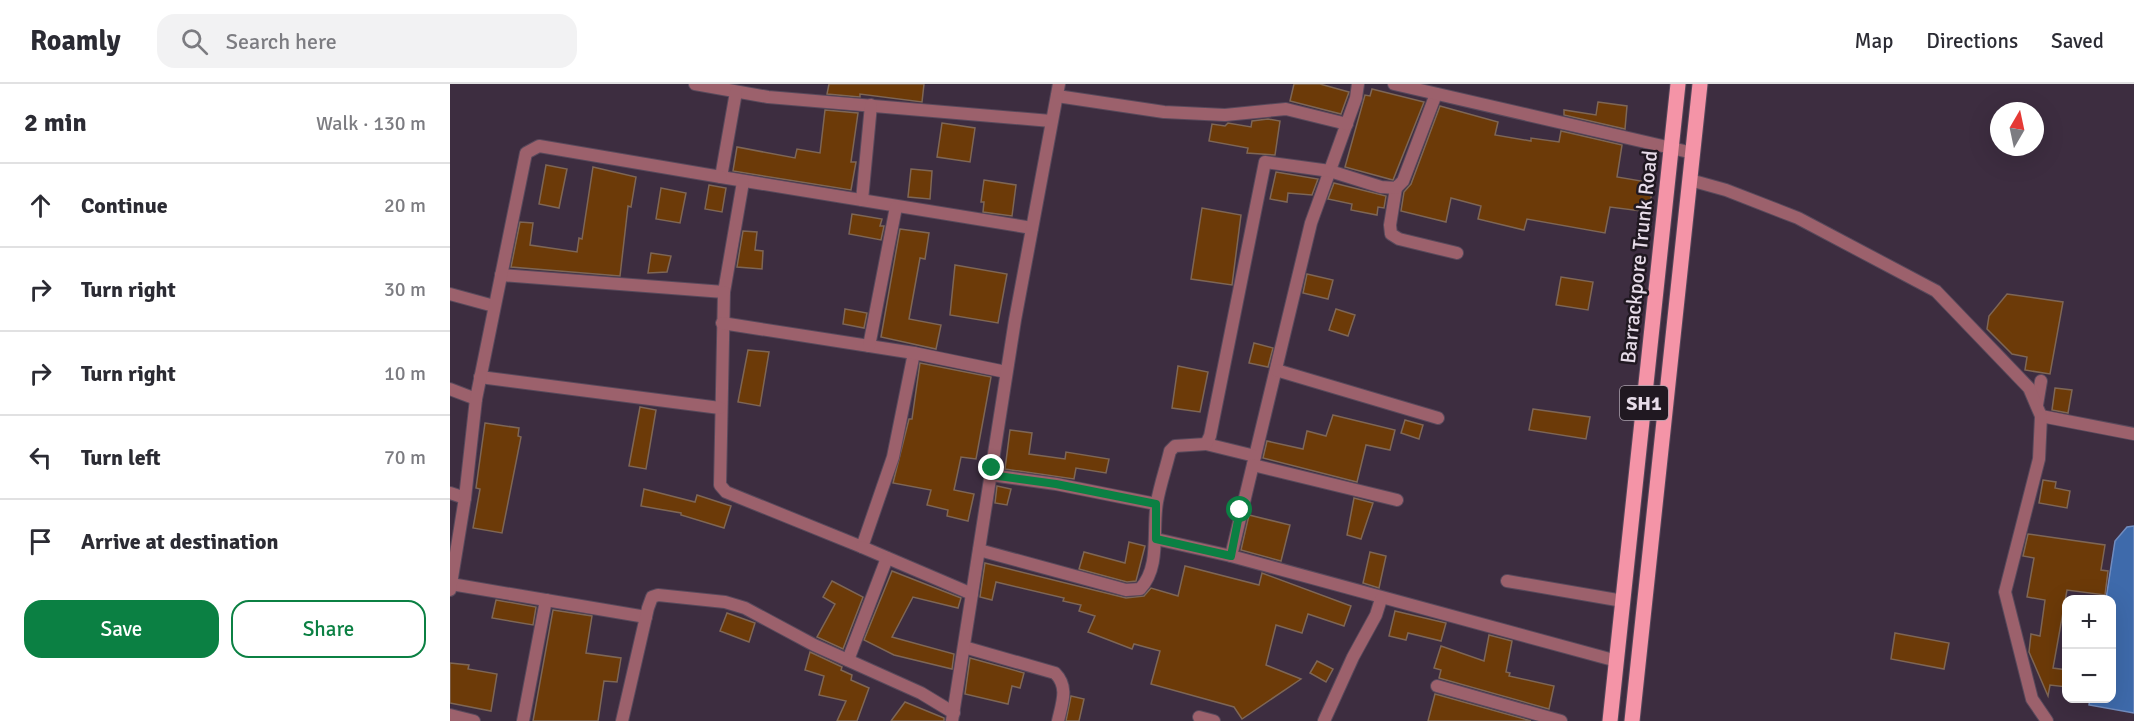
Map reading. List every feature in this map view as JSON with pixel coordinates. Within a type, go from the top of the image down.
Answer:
[{"type":"main road","name":"Barrackpore Trunk Road","points":[[1610,721],[1678,84]]},
{"type":"main road","name":"Barrackpore Trunk Road","points":[[1632,721],[1700,84]]},
{"type":"street","points":[[695,84],[736,92],[1051,121]]},
{"type":"street","points":[[1231,556],[1311,223],[1347,124],[1358,84]]},
{"type":"street","points":[[1394,84],[1693,153]]},
{"type":"street","points":[[622,721],[650,602],[658,595],[725,602],[745,608],[814,645],[921,693],[953,717],[1006,372],[1058,90],[1164,112],[1225,115],[1286,109],[1347,124]]},
{"type":"street","points":[[722,177],[736,92]]},
{"type":"street","points":[[1436,94],[1402,181],[1396,188],[1390,225],[1391,234],[1398,239],[1457,253]]},
{"type":"street","points":[[862,200],[871,105]]},
{"type":"street","points":[[646,617],[451,587],[465,498],[476,399],[526,153],[539,147],[1032,228]]},
{"type":"street","points":[[1206,444],[1217,405],[1265,162],[1330,171],[1381,187],[1396,188]]},
{"type":"street","points":[[1690,180],[1726,190],[1798,218],[1936,291],[2012,368],[2029,388],[2039,411]]},
{"type":"street","points":[[743,182],[724,292],[718,479],[723,489],[972,594]]},
{"type":"street","points":[[869,346],[896,207]]},
{"type":"street","points":[[501,275],[724,292]]},
{"type":"street","points":[[450,294],[494,306]]},
{"type":"street","points":[[722,323],[914,353],[1006,372]]},
{"type":"street","points":[[862,547],[892,457],[914,353]]},
{"type":"street","points":[[1276,370],[1438,418]]},
{"type":"street","points":[[480,377],[720,408]]},
{"type":"street","points":[[2042,381],[2039,411],[2039,459],[2005,592],[2032,699],[2047,721]]},
{"type":"street","points":[[450,389],[476,399]]},
{"type":"street","points":[[2039,411],[2134,434]]},
{"type":"street","points":[[979,550],[1126,590],[1140,589],[1146,582],[1156,539],[1156,504],[1170,451],[1175,446],[1206,444],[1254,460],[1397,500]]},
{"type":"street","points":[[991,475],[1056,484],[1156,504]]},
{"type":"street","points":[[450,493],[465,498]]},
{"type":"street","points":[[1156,539],[1332,582],[1381,599],[1486,624],[1617,661]]},
{"type":"street","points":[[848,660],[887,558]]},
{"type":"street","points":[[1507,581],[1623,602]]},
{"type":"street","points":[[1324,721],[1353,657],[1376,615],[1381,599]]},
{"type":"street","points":[[523,721],[546,600]]},
{"type":"street","points":[[964,647],[1055,673],[1062,679],[1065,689],[1058,721]]},
{"type":"street","points":[[1437,686],[1561,721]]},
{"type":"street","points":[[450,715],[474,721]]},
{"type":"street","points":[[1200,717],[1214,721]]},
{"type":"water","points":[[2134,526],[2134,713],[2089,705],[2089,703],[2116,703],[2116,595],[2107,595],[2115,541],[2127,527]]},
{"type":"building","points":[[829,84],[924,84],[922,102],[860,94],[860,97],[827,94]]},
{"type":"building","points":[[1294,84],[1320,84],[1349,92],[1341,114],[1290,101]]},
{"type":"building","points":[[1372,89],[1424,102],[1393,180],[1345,167],[1365,95],[1370,96]]},
{"type":"building","points":[[1598,102],[1627,106],[1625,129],[1564,115],[1564,110],[1596,115]]},
{"type":"building","points":[[1440,106],[1498,122],[1495,135],[1531,141],[1531,138],[1559,142],[1561,131],[1622,145],[1617,177],[1653,183],[1649,212],[1610,207],[1605,233],[1527,219],[1524,230],[1478,219],[1481,206],[1451,198],[1446,222],[1401,211],[1404,192],[1411,184]]},
{"type":"building","points":[[825,110],[858,113],[851,162],[856,162],[851,190],[733,171],[737,147],[795,158],[797,149],[820,153]]},
{"type":"building","points":[[1268,119],[1280,121],[1275,155],[1247,153],[1248,148],[1209,141],[1212,124],[1225,126],[1228,123],[1251,127],[1252,121]]},
{"type":"building","points":[[942,123],[975,128],[970,162],[937,157]]},
{"type":"building","points":[[546,165],[567,169],[559,208],[539,204]]},
{"type":"building","points":[[593,167],[636,177],[631,207],[628,206],[620,276],[511,267],[520,222],[533,223],[530,245],[577,252],[579,238],[582,239]]},
{"type":"building","points":[[911,169],[932,171],[930,199],[908,197]]},
{"type":"building","points":[[1276,172],[1318,179],[1312,195],[1288,193],[1287,202],[1270,199]]},
{"type":"building","points":[[984,180],[1016,185],[1012,216],[983,212],[984,202],[981,202]]},
{"type":"building","points":[[1334,183],[1386,196],[1384,208],[1378,207],[1377,215],[1351,210],[1352,204],[1328,199]]},
{"type":"building","points":[[709,185],[726,188],[722,212],[705,209]]},
{"type":"building","points":[[661,188],[686,193],[680,223],[656,219]]},
{"type":"building","points":[[1202,208],[1241,215],[1232,285],[1191,279]]},
{"type":"building","points":[[852,214],[882,219],[880,226],[884,226],[881,240],[849,234]]},
{"type":"building","points":[[900,229],[929,233],[925,259],[920,258],[909,319],[941,325],[936,349],[881,337]]},
{"type":"building","points":[[743,231],[757,232],[755,250],[763,251],[762,269],[737,267]]},
{"type":"building","points":[[651,253],[671,256],[667,272],[648,273]]},
{"type":"building","points":[[955,265],[1007,274],[998,323],[950,315]]},
{"type":"building","points":[[1307,274],[1333,280],[1328,299],[1303,293]]},
{"type":"building","points":[[1561,277],[1593,282],[1588,310],[1556,305]]},
{"type":"building","points":[[2007,294],[2063,302],[2050,374],[2025,370],[2027,357],[2012,354],[1987,329],[1989,316]]},
{"type":"building","points":[[845,309],[867,313],[864,328],[843,324]]},
{"type":"building","points":[[1336,309],[1355,315],[1348,336],[1329,330]]},
{"type":"building","points":[[1254,343],[1273,348],[1268,367],[1249,363]]},
{"type":"building","points":[[748,350],[769,352],[760,406],[738,402]]},
{"type":"building","points":[[920,363],[991,377],[976,459],[961,457],[954,490],[974,494],[968,521],[947,516],[948,510],[927,505],[931,490],[893,483],[909,419],[912,419]]},
{"type":"building","points":[[1178,366],[1208,372],[1200,412],[1172,408]]},
{"type":"building","points":[[2055,388],[2072,390],[2068,413],[2052,410]]},
{"type":"building","points":[[640,407],[656,410],[646,469],[629,466]]},
{"type":"building","points":[[1533,409],[1590,417],[1586,439],[1529,430]]},
{"type":"building","points":[[1333,415],[1395,430],[1390,450],[1366,445],[1357,482],[1263,458],[1267,441],[1303,449],[1307,431],[1326,436]]},
{"type":"building","points":[[1405,420],[1423,425],[1419,439],[1401,433]]},
{"type":"building","points":[[485,423],[519,428],[518,436],[521,437],[502,533],[473,528],[480,489],[476,488]]},
{"type":"building","points":[[1010,430],[1032,433],[1029,454],[1065,459],[1066,452],[1109,459],[1106,473],[1076,468],[1074,479],[1005,469]]},
{"type":"building","points":[[2043,480],[2056,482],[2055,488],[2070,491],[2067,508],[2039,503]]},
{"type":"building","points":[[997,486],[1011,489],[1007,505],[995,503]]},
{"type":"building","points":[[644,489],[695,502],[697,495],[731,506],[724,528],[681,515],[681,513],[641,506]]},
{"type":"building","points":[[1354,498],[1373,503],[1361,539],[1347,535]]},
{"type":"building","points":[[1249,515],[1290,525],[1281,561],[1241,550]]},
{"type":"building","points":[[2028,534],[2105,545],[2101,570],[2108,571],[2105,595],[2067,590],[2066,595],[2062,595],[2062,618],[2053,668],[2062,669],[2062,686],[2050,685],[2048,696],[2029,652],[2031,634],[2040,636],[2045,600],[2027,597],[2034,558],[2023,556]]},
{"type":"building","points":[[1129,542],[1145,546],[1136,581],[1127,582],[1079,569],[1084,552],[1125,563]]},
{"type":"building","points":[[1370,552],[1386,556],[1379,588],[1363,583]]},
{"type":"building","points":[[985,563],[1126,598],[1144,596],[1151,588],[1178,596],[1185,566],[1259,585],[1262,573],[1351,606],[1344,626],[1308,614],[1302,633],[1276,625],[1266,665],[1301,679],[1242,719],[1234,707],[1151,684],[1160,651],[1134,644],[1132,649],[1088,632],[1095,616],[1079,611],[1081,605],[1063,601],[1064,598],[996,582],[992,600],[980,597]]},
{"type":"building","points":[[892,571],[961,598],[958,608],[913,597],[892,637],[954,654],[952,669],[894,655],[864,640]]},
{"type":"building","points":[[832,581],[863,597],[843,649],[817,637],[835,604],[823,597]]},
{"type":"building","points":[[496,600],[536,607],[533,625],[492,618]]},
{"type":"building","points":[[553,610],[592,616],[586,653],[621,658],[617,682],[604,681],[598,721],[533,721]]},
{"type":"building","points":[[1395,611],[1446,623],[1441,641],[1408,633],[1406,640],[1389,636]]},
{"type":"building","points":[[727,613],[755,623],[749,642],[720,631]]},
{"type":"building","points":[[1895,633],[1949,643],[1944,669],[1891,659]]},
{"type":"building","points":[[1489,635],[1512,641],[1506,672],[1510,673],[1509,676],[1554,686],[1549,709],[1439,678],[1441,670],[1434,668],[1441,646],[1484,661]]},
{"type":"building","points":[[810,652],[842,667],[841,670],[852,675],[851,680],[869,688],[857,721],[837,721],[846,701],[819,695],[824,676],[805,670]]},
{"type":"building","points":[[970,658],[1024,673],[1020,688],[1012,686],[1008,704],[965,694]]},
{"type":"building","points":[[1317,661],[1333,669],[1326,682],[1310,673]]},
{"type":"building","points":[[450,663],[469,665],[468,669],[497,674],[491,711],[450,703]]},
{"type":"building","points":[[1435,694],[1531,721],[1428,721]]},
{"type":"building","points":[[1071,696],[1084,699],[1079,721],[1066,721]]},
{"type":"building","points":[[905,702],[944,718],[944,721],[891,721]]},
{"type":"route","points":[[992,468],[991,475],[1081,488],[1156,504],[1156,539],[1231,556],[1240,510]]}]
